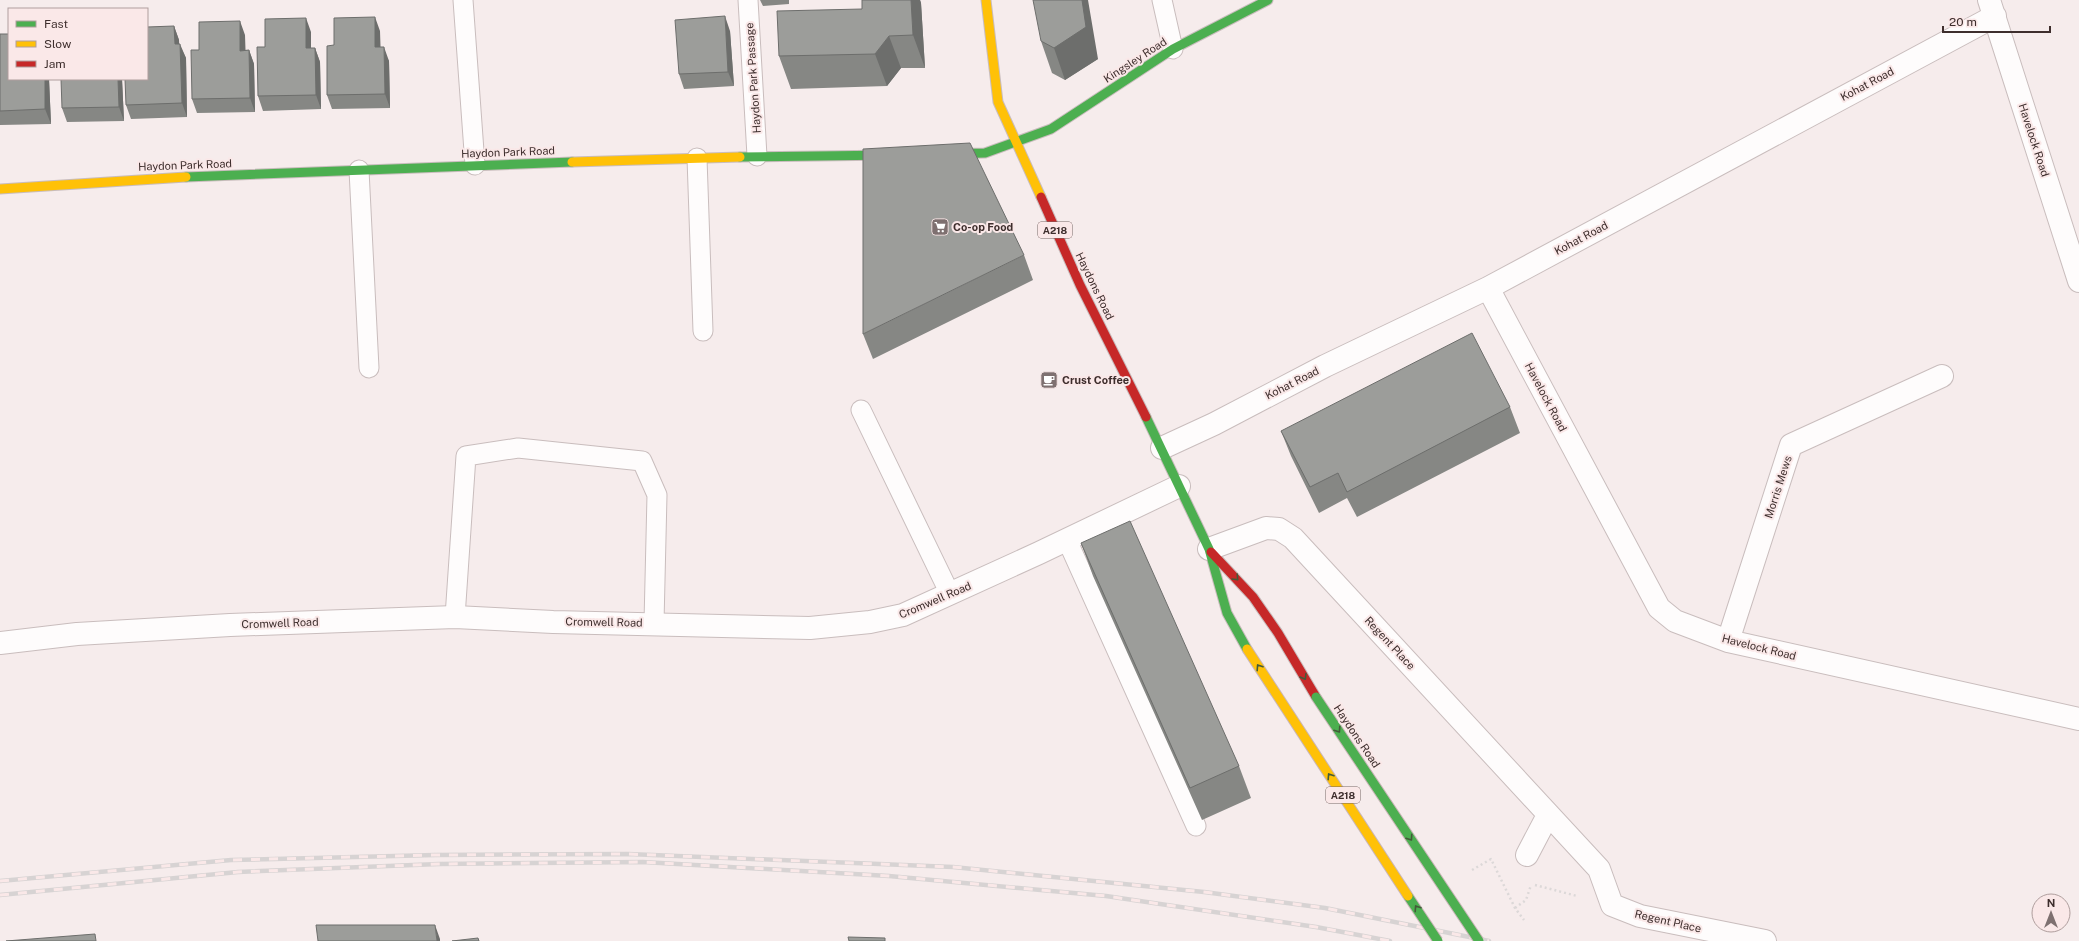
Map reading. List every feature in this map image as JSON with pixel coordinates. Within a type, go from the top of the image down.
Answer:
[{"type":"main road","name":"Haydons Road","points":[[986,0],[998,102],[1080,285],[1162,448],[1178,486],[1209,550],[1227,613],[1247,649],[1438,941]]},
{"type":"main road","name":"Kingsley Road","points":[[1016,143],[1051,129],[1173,50],[1268,0]]},
{"type":"main road","points":[[933,154],[985,153],[1016,143]]},
{"type":"main road","name":"Haydon Park Road","points":[[0,189],[96,181],[475,165],[757,156],[904,154]]},
{"type":"main road","name":"Haydons Road","points":[[1209,550],[1253,597],[1278,632],[1316,697],[1479,941]]},
{"type":"street","name":"Havelock Road","points":[[1992,8],[2079,281]]},
{"type":"street","name":"Kohat Road","points":[[1162,448],[1214,424],[1325,366],[1488,288],[1992,8]]},
{"type":"street","name":"Havelock Road","points":[[1488,288],[1659,608],[1675,621],[1728,641],[2079,719]]},
{"type":"street","name":"Morris Mews","points":[[1728,641],[1791,445],[1942,376]]},
{"type":"street","name":"Cromwell Road","points":[[0,644],[77,634],[230,625],[455,616],[553,622],[654,623],[810,628],[870,622],[903,615],[1067,540],[1178,486]]},
{"type":"street","name":"Regent Place","points":[[1209,550],[1266,528],[1279,529],[1294,538],[1599,869],[1612,905],[1640,916],[1765,941]]},
{"type":"street","points":[[1527,855],[1548,815]]},
{"type":"lane","points":[[464,0],[475,165]]},
{"type":"lane","name":"Haydon Park Passage","points":[[748,0],[757,156]]},
{"type":"lane","points":[[1162,0],[1173,50]]},
{"type":"lane","points":[[697,158],[703,331]]},
{"type":"lane","points":[[359,170],[369,368]]},
{"type":"lane","points":[[861,410],[950,594]]},
{"type":"lane","points":[[455,616],[466,456],[518,448],[642,461],[657,495],[654,623]]},
{"type":"lane","points":[[1067,540],[1196,826]]},
{"type":"path","points":[[1472,870],[1491,859],[1515,908],[1524,920]]},
{"type":"path","points":[[1515,908],[1526,900],[1531,884],[1612,905]]},
{"type":"building","points":[[862,0],[911,0],[913,35],[889,36],[875,54],[779,56],[777,11],[862,9]]},
{"type":"building","points":[[1033,0],[1082,0],[1086,27],[1054,48],[1041,41]]},
{"type":"building","points":[[725,16],[728,72],[679,74],[675,20]]},
{"type":"building","points":[[375,17],[375,47],[384,47],[385,94],[327,95],[327,46],[334,45],[334,18]]},
{"type":"building","points":[[306,18],[306,48],[315,48],[316,95],[258,96],[257,47],[265,47],[265,19]]},
{"type":"building","points":[[240,21],[240,51],[249,50],[250,98],[192,99],[191,50],[199,50],[199,22]]},
{"type":"building","points":[[174,26],[175,44],[180,44],[182,103],[126,105],[125,80],[148,80],[148,27]]},
{"type":"building","points":[[0,34],[8,34],[8,80],[45,80],[45,109],[0,111]]},
{"type":"building","points":[[61,80],[118,80],[119,107],[62,108]]},
{"type":"building","name":"Co-op Food","points":[[970,143],[1024,255],[863,334],[863,149]]},
{"type":"building","points":[[1472,333],[1510,407],[1347,492],[1338,473],[1310,487],[1281,431]]},
{"type":"building","points":[[1130,521],[1239,766],[1190,788],[1081,543]]},
{"type":"building","points":[[316,925],[435,925],[437,941],[318,941]]},
{"type":"building","points":[[95,934],[96,941],[6,941]]},
{"type":"building","points":[[848,937],[885,938],[885,941],[849,941]]},
{"type":"building","points":[[478,938],[479,941],[452,941]]},
{"type":"railway","points":[[0,881],[231,860],[435,855],[628,854],[953,867],[1204,892],[1325,908],[1489,941]]},
{"type":"railway","points":[[0,895],[238,872],[439,864],[643,862],[889,876],[1106,896],[1316,927],[1390,941]]},
{"type":"traffic: fast","points":[[945,154],[985,153],[1051,129],[1173,49],[1268,0]]},
{"type":"traffic: fast","points":[[740,157],[893,155]]},
{"type":"traffic: fast","points":[[186,177],[572,162]]},
{"type":"traffic: fast","points":[[1146,417],[1209,549],[1227,613],[1247,649]]},
{"type":"traffic: fast","points":[[1316,697],[1479,941]]},
{"type":"traffic: fast","points":[[1408,896],[1438,941]]},
{"type":"traffic: slow","points":[[986,0],[998,102],[1041,197]]},
{"type":"traffic: slow","points":[[572,162],[740,157]]},
{"type":"traffic: slow","points":[[0,189],[186,177]]},
{"type":"traffic: slow","points":[[1247,649],[1408,896]]},
{"type":"traffic: jam","points":[[1041,197],[1080,285],[1146,417]]},
{"type":"traffic: jam","points":[[1211,552],[1253,597],[1278,633],[1316,697]]},
{"type":"place","name":"Co-op Food","points":[[940,227]]},
{"type":"place","name":"Crust Coffee","points":[[1049,380]]}]
